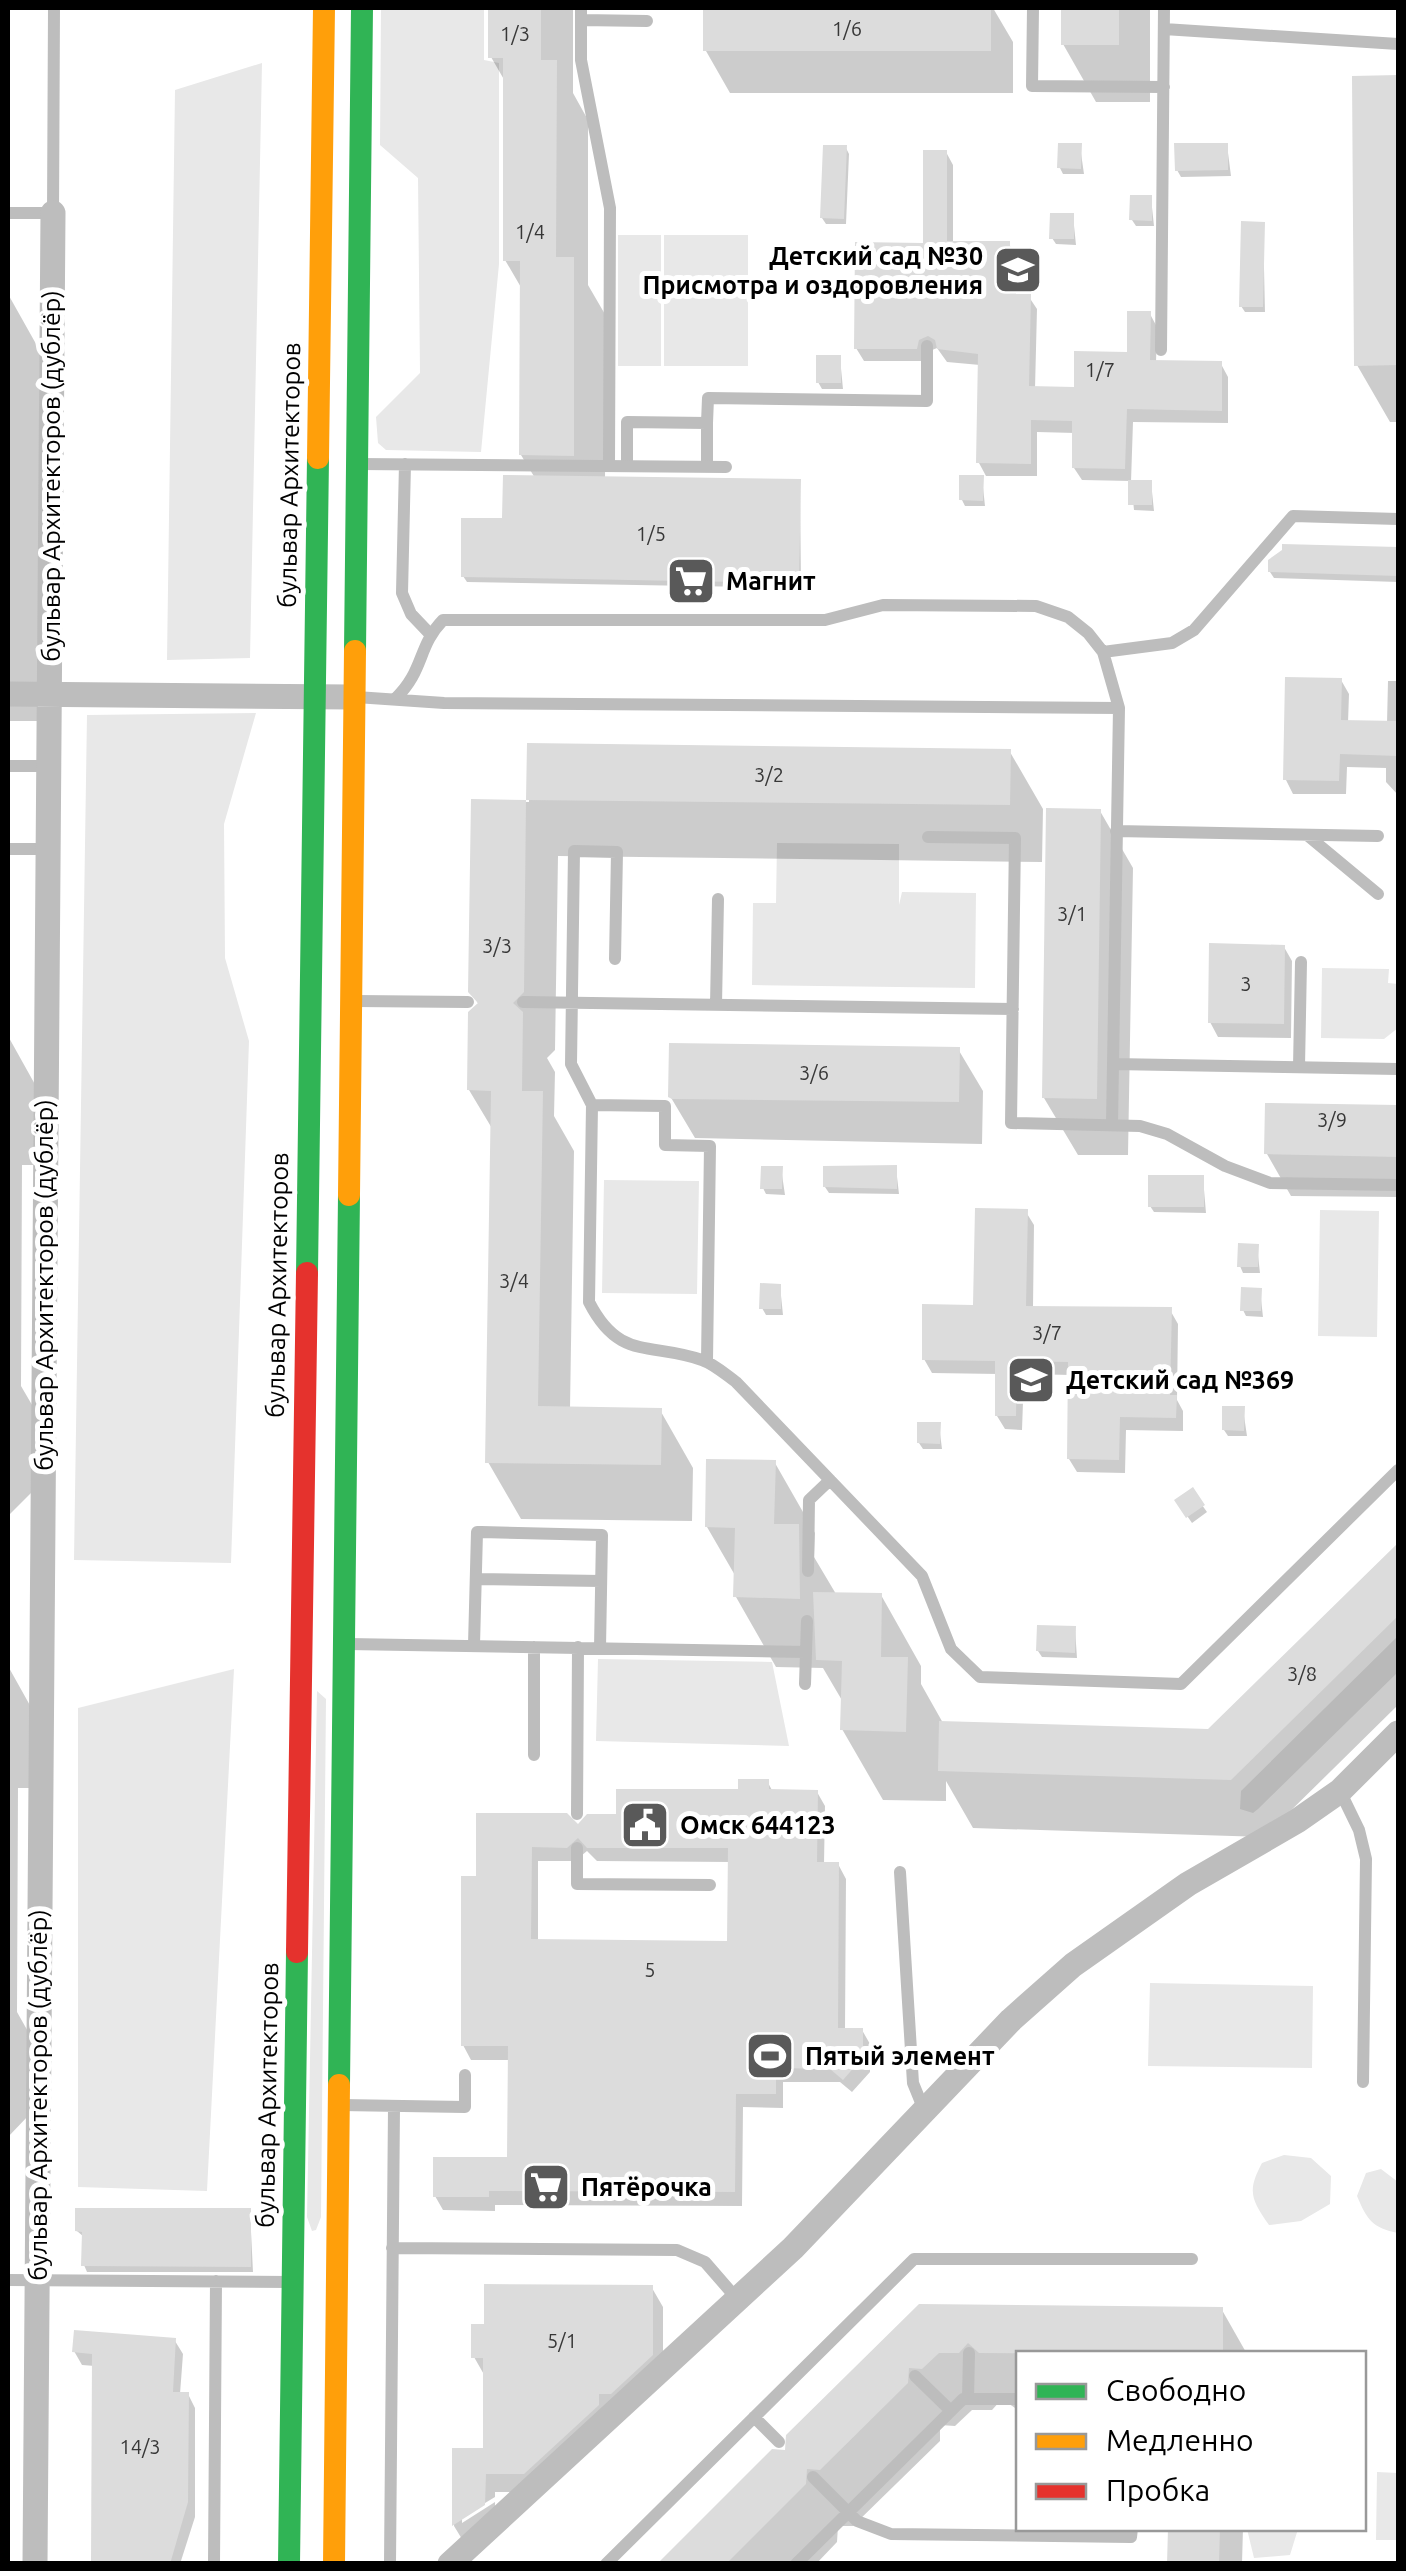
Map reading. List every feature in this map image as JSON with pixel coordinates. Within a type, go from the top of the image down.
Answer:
[{"type":"main road","name":"бульвар Архитекторов","points":[[289,2564],[324,8]]},
{"type":"main road","points":[[334,2552],[351,697],[362,8]]},
{"type":"street","name":"бульвар Архитекторов (дублёр)","points":[[35,2564],[53,213]]},
{"type":"street","points":[[8,694],[351,697]]},
{"type":"street","points":[[450,2564],[738,2300],[1011,2020],[1073,1965],[1132,1920],[1340,1791],[1398,1733]]},
{"type":"street","points":[[334,2552],[350,2564]]},
{"type":"lane","name":"бульвар Архитекторов (дублёр)","points":[[53,213],[54,8]]},
{"type":"lane","points":[[1033,8],[1032,86],[1164,86]]},
{"type":"lane","points":[[1161,350],[1164,8]]},
{"type":"lane","points":[[609,466],[610,208],[581,60],[581,14],[647,21]]},
{"type":"lane","points":[[1164,29],[1398,44]]},
{"type":"lane","points":[[8,213],[53,213]]},
{"type":"lane","points":[[707,467],[708,398],[926,402],[928,346]]},
{"type":"lane","points":[[626,466],[627,422],[707,423]]},
{"type":"lane","points":[[356,464],[726,468]]},
{"type":"lane","points":[[405,464],[402,592],[411,614],[430,634]]},
{"type":"lane","points":[[1103,652],[1172,643],[1194,630],[1294,516],[1398,519]]},
{"type":"lane","points":[[395,699],[414,681],[430,634],[443,620],[825,620],[884,605],[1036,606],[1068,617],[1103,652],[1118,708],[1112,1124]]},
{"type":"lane","points":[[351,697],[478,704],[1118,708]]},
{"type":"lane","points":[[8,766],[48,766]]},
{"type":"lane","points":[[1116,832],[1378,836]]},
{"type":"lane","points":[[1306,834],[1378,894]]},
{"type":"lane","points":[[928,837],[1015,838],[1011,1122],[1112,1124],[1167,1134],[1225,1166],[1270,1184],[1398,1186]]},
{"type":"lane","points":[[8,848],[48,848]]},
{"type":"lane","points":[[616,958],[617,852],[574,851],[570,1064],[592,1106],[589,1302],[597,1318],[622,1342],[706,1361],[736,1382],[922,1576],[950,1649],[980,1677],[1181,1684],[1398,1470]]},
{"type":"lane","points":[[716,1005],[718,898]]},
{"type":"lane","points":[[1299,1067],[1301,962]]},
{"type":"lane","points":[[348,1000],[468,1002]]},
{"type":"lane","points":[[524,1002],[1012,1008]]},
{"type":"lane","points":[[1113,1064],[1398,1069]]},
{"type":"lane","points":[[592,1106],[665,1106],[665,1145],[710,1146],[706,1361]]},
{"type":"lane","points":[[808,1570],[810,1500],[830,1480]]},
{"type":"lane","points":[[474,1645],[477,1532],[602,1534],[600,1648]]},
{"type":"lane","points":[[476,1579],[601,1582]]},
{"type":"lane","points":[[805,1684],[806,1621]]},
{"type":"lane","points":[[342,1644],[806,1652]]},
{"type":"lane","points":[[534,1646],[534,1756]]},
{"type":"lane","points":[[577,1814],[578,1648]]},
{"type":"lane","points":[[1340,1791],[1359,1830],[1366,1859],[1363,2082]]},
{"type":"lane","points":[[577,1848],[577,1884],[710,1885]]},
{"type":"lane","points":[[900,1872],[914,2083],[924,2110]]},
{"type":"lane","points":[[338,2106],[465,2107],[465,2075]]},
{"type":"lane","points":[[390,2564],[394,2106]]},
{"type":"lane","points":[[392,2248],[678,2250],[705,2262],[738,2300]]},
{"type":"lane","points":[[606,2564],[914,2259],[1192,2259]]},
{"type":"lane","points":[[8,2280],[292,2282]]},
{"type":"lane","points":[[214,2564],[216,2281]]},
{"type":"lane","points":[[968,2399],[969,2353]]},
{"type":"lane","points":[[915,2376],[950,2412]]},
{"type":"lane","points":[[796,2564],[950,2412],[968,2399],[1016,2399]]},
{"type":"lane","points":[[754,2417],[780,2442]]},
{"type":"lane","points":[[813,2476],[870,2529],[891,2534],[1132,2537],[1132,2531]]},
{"type":"shaded area","points":[[381,8],[484,8],[484,60],[499,63],[499,264],[481,452],[386,450],[378,443],[376,417],[420,373],[418,178],[380,145]]},
{"type":"shaded area","points":[[262,63],[250,658],[167,660],[175,90]]},
{"type":"shaded area","points":[[618,235],[661,235],[661,366],[618,366]]},
{"type":"shaded area","points":[[664,235],[748,235],[748,366],[664,366]]},
{"type":"shaded area","points":[[256,713],[224,824],[225,958],[249,1041],[231,1563],[74,1560],[87,715]]},
{"type":"shaded area","points":[[777,843],[899,844],[899,905],[902,892],[976,893],[975,988],[752,985],[753,903],[776,903]]},
{"type":"shaded area","points":[[1322,968],[1389,969],[1388,983],[1398,984],[1398,1028],[1384,1039],[1321,1038]]},
{"type":"shaded area","points":[[604,1180],[699,1181],[697,1294],[602,1293]]},
{"type":"shaded area","points":[[1320,1210],[1379,1211],[1377,1337],[1318,1336]]},
{"type":"shaded area","points":[[1398,1636],[1398,1672],[1258,1809],[1253,1813],[1240,1809],[1241,1791]]},
{"type":"shaded area","points":[[598,1659],[772,1662],[789,1746],[596,1741]]},
{"type":"shaded area","points":[[234,1669],[207,2191],[78,2187],[78,1708]]},
{"type":"shaded area","points":[[317,1691],[326,1699],[321,2217],[312,2231],[307,2217]]},
{"type":"shaded area","points":[[1150,1983],[1313,1986],[1312,2068],[1148,2066]]},
{"type":"shaded area","points":[[1284,2155],[1311,2158],[1331,2176],[1330,2204],[1301,2221],[1269,2225],[1255,2201],[1254,2181],[1262,2163]]},
{"type":"shaded area","points":[[1381,2169],[1398,2182],[1398,2233],[1372,2222],[1357,2196],[1366,2173]]},
{"type":"shaded area","points":[[1377,2472],[1398,2473],[1398,2540],[1376,2540]]},
{"type":"shaded area","points":[[1247,2531],[1297,2531],[1290,2555],[1254,2558]]},
{"type":"building","points":[[488,8],[541,8],[541,60],[557,60],[556,257],[574,257],[574,456],[519,455],[520,261],[503,261],[503,58],[488,58]]},
{"type":"building","points":[[703,8],[991,8],[991,51],[703,51]]},
{"type":"building","points":[[1061,8],[1119,8],[1119,45],[1061,45]]},
{"type":"building","points":[[1398,75],[1398,365],[1354,366],[1352,76]]},
{"type":"building","points":[[1058,143],[1082,143],[1081,169],[1057,168]]},
{"type":"building","points":[[1174,143],[1228,143],[1228,170],[1175,171]]},
{"type":"building","points":[[823,145],[847,145],[844,219],[820,218]]},
{"type":"building","points":[[923,150],[947,150],[947,241],[1010,241],[1010,294],[1031,294],[1029,386],[1074,387],[1074,351],[1127,352],[1127,311],[1151,311],[1150,360],[1222,361],[1222,411],[1127,409],[1125,469],[1072,468],[1072,421],[1031,420],[1031,464],[976,463],[978,354],[937,349],[935,340],[928,336],[919,340],[917,349],[854,349],[855,242],[923,243]]},
{"type":"building","points":[[1130,195],[1152,195],[1152,221],[1129,220]]},
{"type":"building","points":[[1050,213],[1074,213],[1074,239],[1049,239]]},
{"type":"building","points":[[1241,221],[1265,222],[1263,307],[1239,307]]},
{"type":"building","points":[[816,355],[841,355],[841,383],[816,383]]},
{"type":"building","points":[[503,475],[801,479],[799,583],[461,577],[461,518],[502,518]]},
{"type":"building","points":[[959,475],[984,475],[983,501],[959,500]]},
{"type":"building","points":[[1128,480],[1152,480],[1152,505],[1128,505]]},
{"type":"building","points":[[1282,544],[1398,547],[1398,576],[1268,572],[1268,560],[1282,550]]},
{"type":"building","points":[[1285,677],[1342,678],[1341,720],[1398,721],[1398,756],[1340,754],[1339,781],[1283,780]]},
{"type":"building","points":[[527,743],[1011,749],[1010,805],[526,800]]},
{"type":"building","points":[[471,799],[526,800],[524,992],[513,1003],[523,1012],[522,1091],[543,1091],[538,1406],[662,1408],[661,1465],[485,1463],[491,1091],[467,1090],[468,1012],[478,1003],[468,992]]},
{"type":"building","points":[[1046,808],[1101,809],[1097,1099],[1042,1098]]},
{"type":"building","points":[[1209,943],[1285,945],[1284,1024],[1208,1023]]},
{"type":"building","points":[[669,1043],[960,1047],[959,1102],[672,1099],[668,1097]]},
{"type":"building","points":[[1265,1103],[1398,1105],[1398,1157],[1264,1154]]},
{"type":"building","points":[[897,1165],[897,1189],[823,1187],[823,1166]]},
{"type":"building","points":[[761,1166],[783,1166],[782,1189],[760,1189]]},
{"type":"building","points":[[1148,1175],[1204,1175],[1204,1207],[1148,1207]]},
{"type":"building","points":[[975,1208],[1028,1209],[1026,1306],[1172,1307],[1170,1395],[1177,1395],[1176,1418],[1120,1417],[1119,1460],[1067,1459],[1068,1362],[1017,1361],[1016,1416],[995,1416],[995,1361],[922,1360],[922,1304],[973,1305]]},
{"type":"building","points":[[1238,1243],[1259,1244],[1258,1267],[1237,1267]]},
{"type":"building","points":[[760,1283],[781,1284],[781,1309],[759,1309]]},
{"type":"building","points":[[1241,1287],[1262,1288],[1261,1311],[1240,1311]]},
{"type":"building","points":[[1222,1406],[1245,1406],[1244,1431],[1222,1430]]},
{"type":"building","points":[[917,1422],[941,1422],[940,1444],[917,1443]]},
{"type":"building","points":[[706,1459],[776,1460],[774,1524],[799,1524],[800,1599],[733,1597],[735,1528],[705,1527]]},
{"type":"building","points":[[1193,1487],[1205,1505],[1186,1518],[1174,1500]]},
{"type":"building","points":[[1398,1543],[1398,1616],[1231,1780],[938,1771],[939,1721],[1208,1729]]},
{"type":"building","points":[[813,1592],[882,1593],[881,1657],[908,1657],[906,1732],[840,1730],[842,1661],[816,1660]]},
{"type":"building","points":[[1037,1625],[1076,1626],[1075,1653],[1036,1651]]},
{"type":"building","points":[[738,1779],[769,1779],[769,1789],[818,1790],[817,1862],[839,1862],[838,2028],[863,2028],[863,2057],[843,2080],[830,2069],[776,2068],[776,2094],[736,2094],[735,2192],[489,2191],[489,2197],[433,2197],[433,2157],[507,2157],[508,2046],[461,2046],[461,1876],[476,1876],[476,1813],[567,1813],[578,1824],[587,1814],[616,1814],[616,1789],[738,1789]],"holes":[[[578,1838],[587,1848],[728,1848],[727,1941],[531,1939],[532,1847],[567,1848]]]},
{"type":"building","points":[[75,2208],[251,2208],[251,2267],[81,2266],[82,2232],[75,2231]]},
{"type":"building","points":[[484,2284],[653,2285],[653,2355],[611,2394],[599,2394],[599,2405],[524,2474],[486,2474],[485,2505],[452,2526],[452,2448],[483,2448],[483,2358],[471,2358],[471,2324],[484,2324]]},
{"type":"building","points":[[919,2304],[1223,2307],[1223,2351],[979,2353],[968,2343],[959,2353],[939,2353],[922,2369],[909,2368],[908,2383],[820,2470],[807,2469],[806,2484],[726,2564],[657,2564],[772,2449],[785,2450],[786,2435]]},
{"type":"building","points":[[74,2330],[176,2338],[173,2392],[189,2392],[188,2502],[170,2564],[91,2564],[92,2354],[72,2352]]},
{"type":"building","points":[[1168,2531],[1220,2531],[1219,2564],[1167,2564]]},
{"type":"traffic: fast","points":[[355,651],[362,8]]},
{"type":"traffic: fast","points":[[307,1273],[318,458]]},
{"type":"traffic: fast","points":[[339,2085],[349,1195]]},
{"type":"traffic: fast","points":[[289,2564],[297,1952]]},
{"type":"traffic: slow","points":[[318,458],[324,8]]},
{"type":"traffic: slow","points":[[349,1195],[355,651]]},
{"type":"traffic: slow","points":[[334,2564],[339,2085]]},
{"type":"traffic: jam","points":[[297,1952],[307,1273]]},
{"type":"place","name":"Детский сад №30 Присмотра и оздоровления","points":[[1018,270]]},
{"type":"place","name":"Магнит","points":[[691,581]]},
{"type":"place","name":"Детский сад №369","points":[[1031,1380]]},
{"type":"place","name":"Омск 644123","points":[[645,1825]]},
{"type":"place","name":"Пятый элемент","points":[[770,2056]]},
{"type":"place","name":"Пятёрочка","points":[[546,2187]]}]
